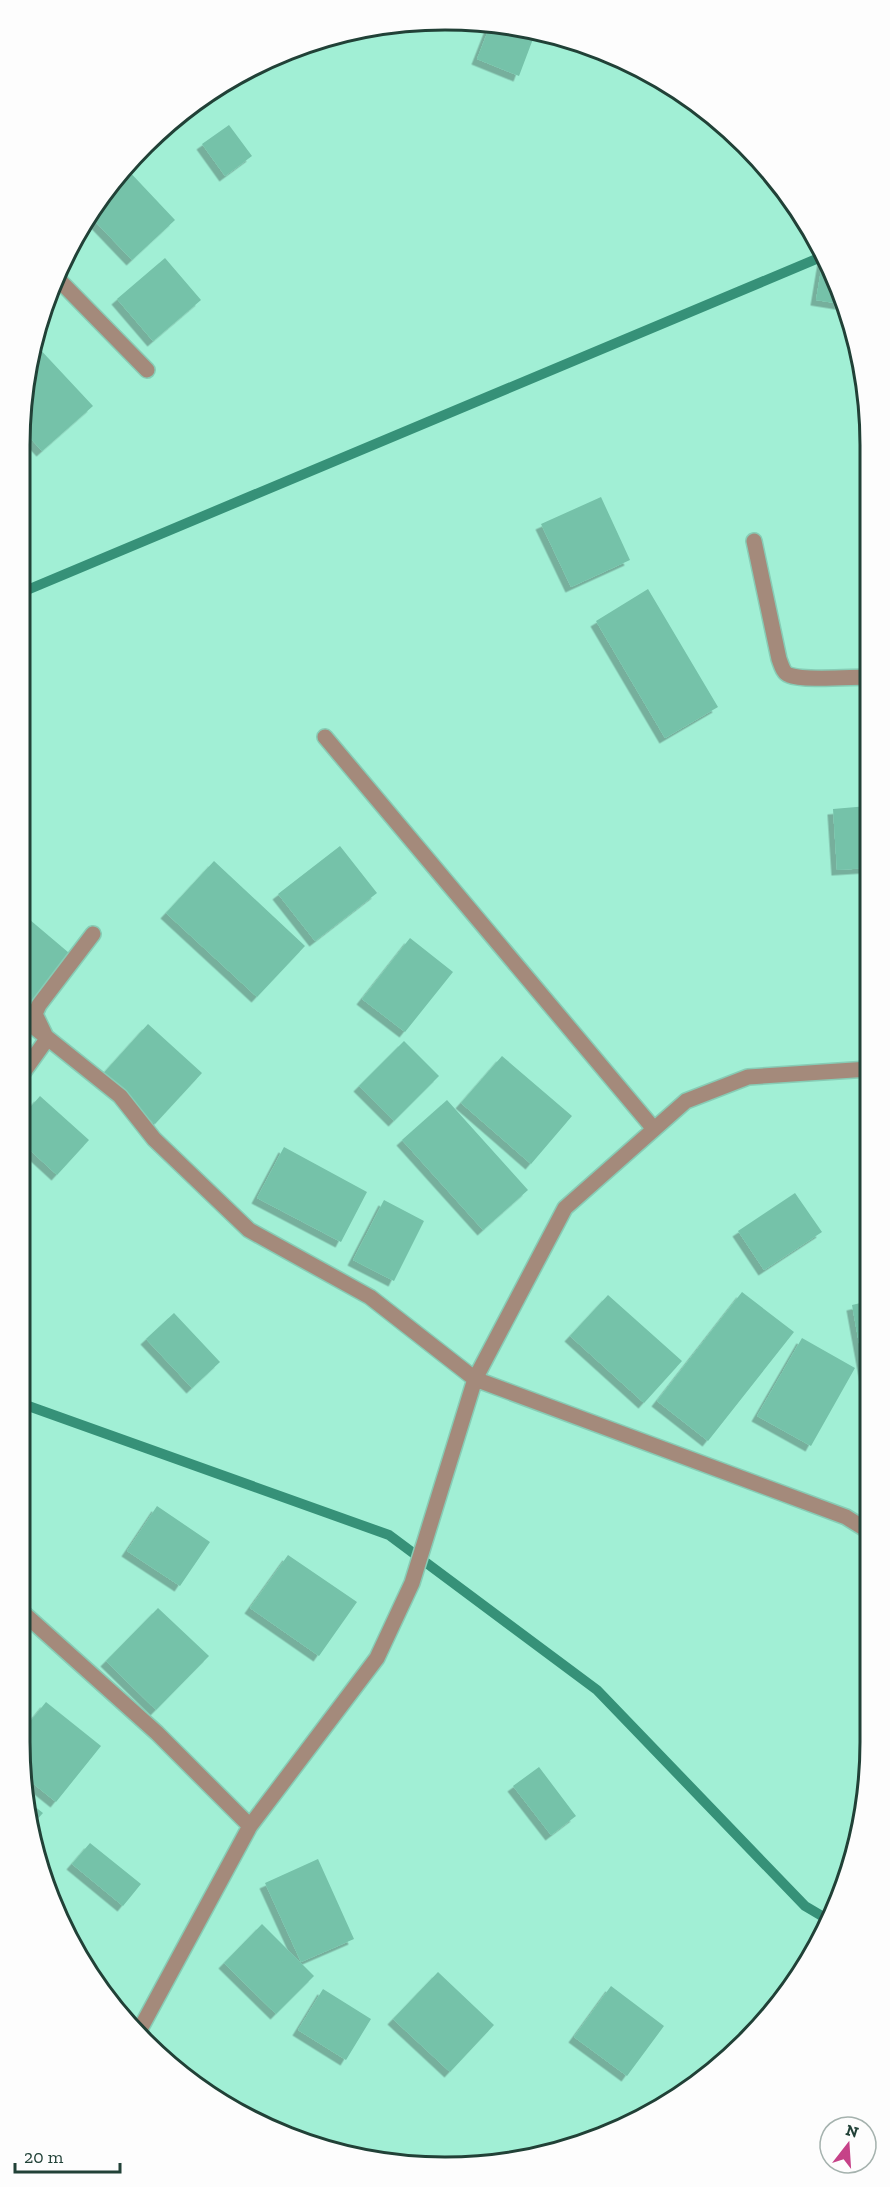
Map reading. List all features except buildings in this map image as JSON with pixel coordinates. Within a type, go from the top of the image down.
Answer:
[{"type":"street","points":[[63,284],[147,370]]},
{"type":"street","points":[[754,541],[779,659],[784,671],[788,675],[800,677],[860,677]]},
{"type":"street","points":[[325,736],[654,1129]]},
{"type":"street","points":[[47,1039],[35,1014],[39,1005],[93,934]]},
{"type":"street","points":[[30,1025],[120,1096],[154,1139],[249,1230],[370,1297],[475,1379],[846,1517],[860,1526]]},
{"type":"street","points":[[30,1063],[47,1039]]},
{"type":"street","points":[[142,2025],[250,1826],[377,1658],[412,1583],[475,1379],[565,1208],[686,1101],[748,1077],[860,1070]]},
{"type":"street","points":[[30,1619],[157,1733],[250,1826]]},
{"type":"waterway","points":[[30,589],[816,259]]},
{"type":"waterway","points":[[30,1407],[389,1535],[597,1690],[805,1906],[822,1916]]}]
